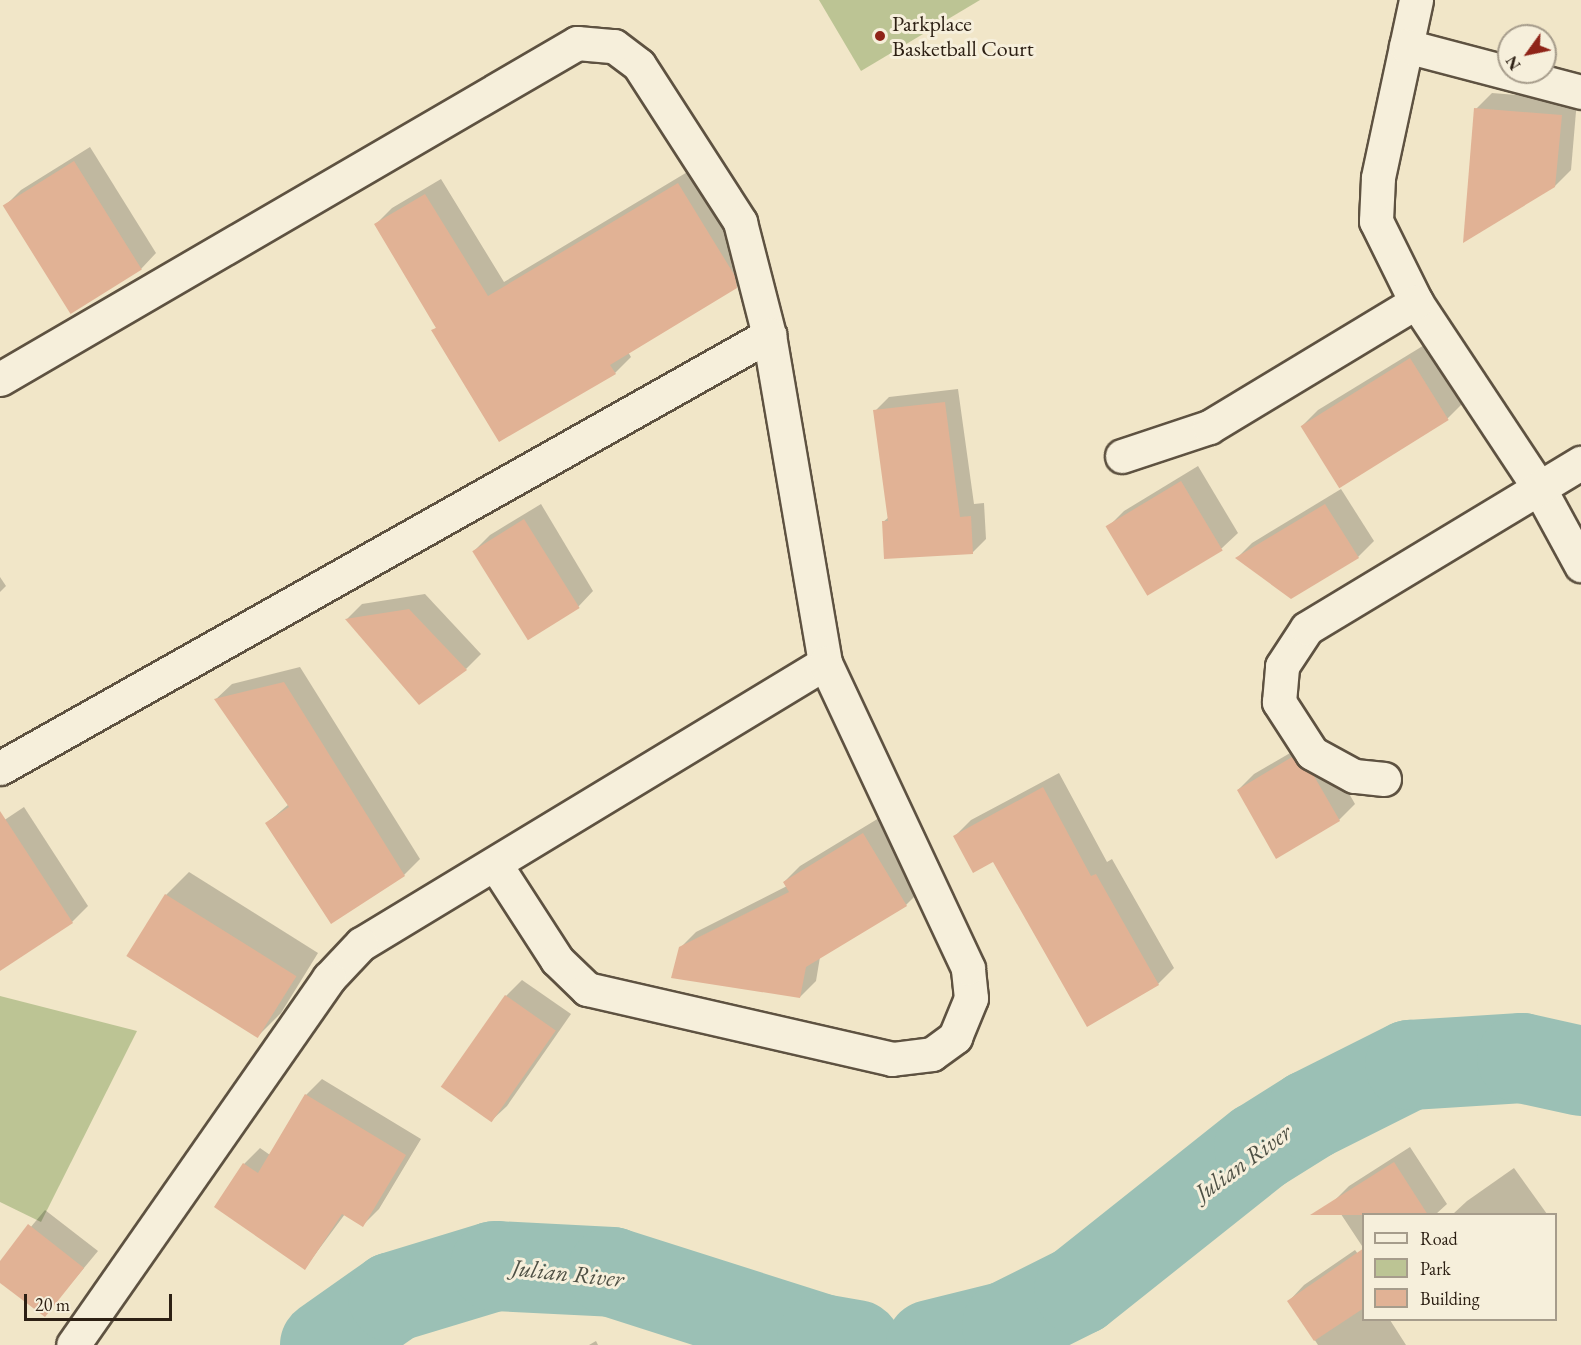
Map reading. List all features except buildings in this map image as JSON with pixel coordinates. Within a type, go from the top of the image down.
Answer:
[{"type":"street","points":[[1416,0],[1378,178],[1376,221],[1416,302],[1539,488],[1581,565]]},
{"type":"street","points":[[0,379],[577,43],[614,46],[639,65],[740,222],[769,335],[825,663],[968,968],[971,998],[955,1037],[932,1054],[892,1059],[587,989],[557,960],[495,864]]},
{"type":"street","points":[[1406,46],[1581,92]]},
{"type":"street","points":[[1122,456],[1217,422],[1416,302]]},
{"type":"street","points":[[0,768],[769,335]]},
{"type":"street","points":[[1384,779],[1354,776],[1312,753],[1279,702],[1282,666],[1307,628],[1581,463]]},
{"type":"street","points":[[73,1345],[344,961],[361,944],[825,663]]},
{"type":"green space","name":"Parkplace Basketball Court","points":[[819,0],[980,0],[861,71]]},
{"type":"green space","points":[[0,996],[137,1031],[41,1222],[0,1202]]},
{"type":"waterway","name":"Julian River","points":[[931,1345],[1007,1326],[1079,1290],[1259,1147],[1310,1115],[1410,1065],[1522,1058],[1581,1071]]},
{"type":"waterway","name":"Julian River","points":[[325,1345],[393,1297],[495,1266],[612,1272],[822,1339],[856,1345]]},
{"type":"place","name":"Parkplace Basketball Court","points":[[880,36]]}]
